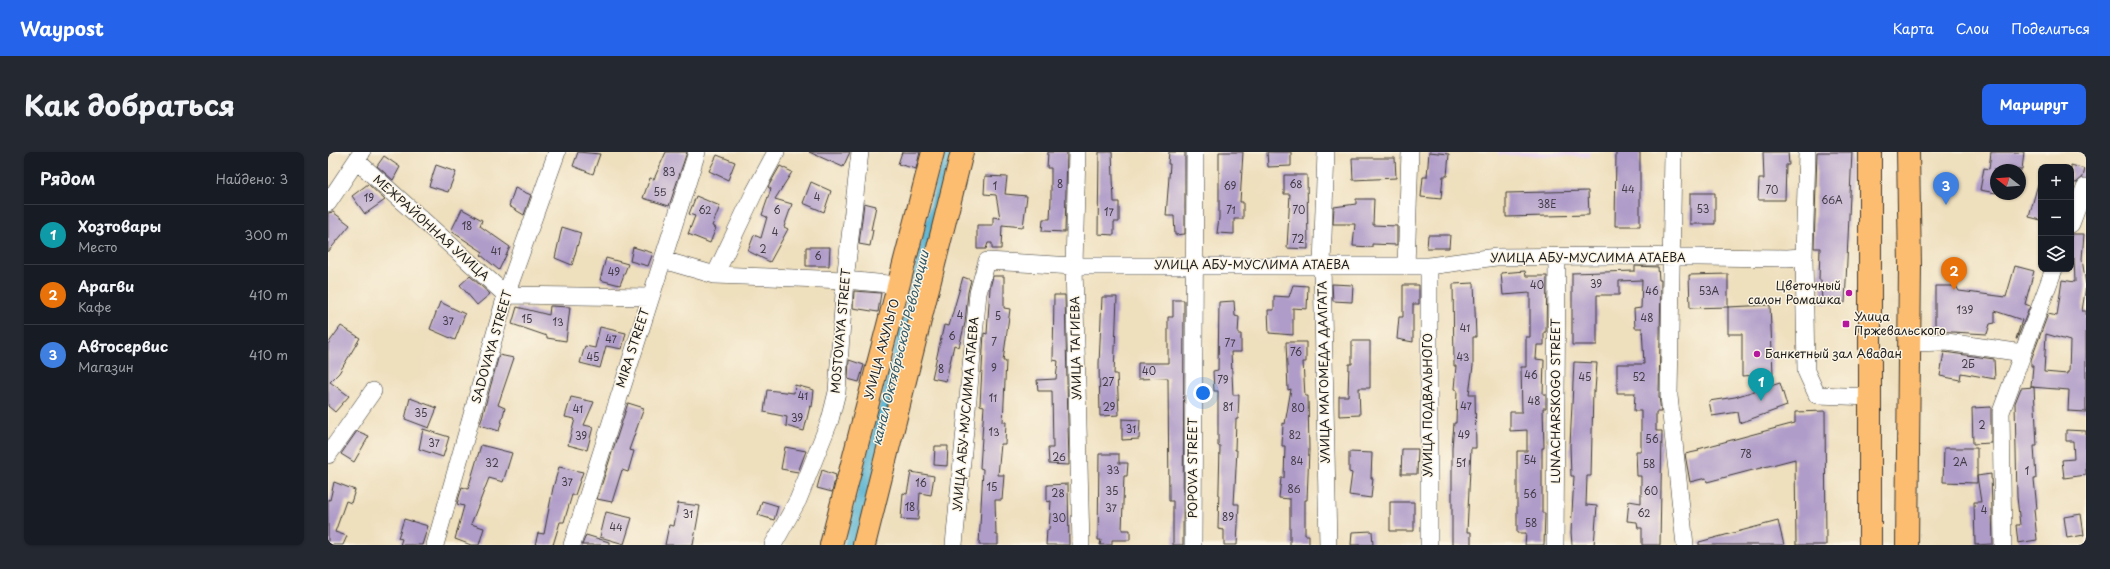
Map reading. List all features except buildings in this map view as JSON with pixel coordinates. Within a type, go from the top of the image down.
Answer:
[{"type":"main road","name":"УЛИЦА АХУЛЬГО","points":[[831,545],[933,152]]},
{"type":"main road","points":[[864,545],[962,152]]},
{"type":"main road","points":[[1870,152],[1870,545]]},
{"type":"main road","points":[[1908,152],[1908,541]]},
{"type":"street","name":"SADOVAYA STREET","points":[[435,545],[506,295],[557,152]]},
{"type":"street","name":"MIRA STREET","points":[[572,545],[697,152]]},
{"type":"street","points":[[715,275],[754,193],[776,152]]},
{"type":"street","name":"MOSTOVAYA STREET","points":[[774,545],[798,500],[830,420],[837,392],[845,280],[860,152]]},
{"type":"street","name":"УЛИЦА ТАГИЕВА","points":[[1077,152],[1074,266],[1081,545]]},
{"type":"street","name":"POPOVA STREET","points":[[1194,545],[1193,265],[1195,152]]},
{"type":"street","name":"УЛИЦА МАГОМЕДА ДАЛГАТА","points":[[1326,152],[1322,266],[1328,545]]},
{"type":"street","points":[[1406,266],[1410,152]]},
{"type":"street","points":[[1673,152],[1670,396],[1685,545]]},
{"type":"street","points":[[1807,152],[1804,257],[1806,371],[1817,395],[1871,398]]},
{"type":"street","name":"МЕЖРАЙОННАЯ УЛИЦА","points":[[360,157],[506,295]]},
{"type":"street","points":[[328,203],[360,157]]},
{"type":"street","points":[[2074,217],[2086,190]]},
{"type":"street","name":"УЛИЦА АБУ-МУСЛИМА АТАЕВА","points":[[954,545],[978,293],[986,261],[1074,266],[1429,266],[1496,257],[1804,257]]},
{"type":"street","name":"LUNACHARSKOGO STREET","points":[[1556,545],[1557,257]]},
{"type":"street","points":[[663,260],[715,275],[845,280],[899,285]]},
{"type":"street","name":"УЛИЦА ПОДВАЛЬНОГО","points":[[1429,266],[1429,545]]},
{"type":"street","points":[[2003,545],[2001,412],[2053,272]]},
{"type":"street","points":[[506,295],[650,297]]},
{"type":"street","points":[[1909,343],[1947,342],[2023,353]]},
{"type":"street","points":[[328,455],[373,391]]},
{"type":"shaded area","points":[[1498,152],[1590,152],[1590,157],[1498,155]]},
{"type":"waterway","name":"канал Октябрьской Революции","points":[[850,545],[950,152]]},
{"type":"place","name":"Автосервис","points":[[1946,205]]},
{"type":"place","name":"Арагви","points":[[1954,290]]},
{"type":"place","name":"Цветочный салон Ромашка","points":[[1849,293]]},
{"type":"place","name":"Улица Пржевальского","points":[[1846,324]]},
{"type":"place","name":"Банкетный зал Авадан","points":[[1757,354]]},
{"type":"place","name":"Хозтовары","points":[[1761,401]]}]
